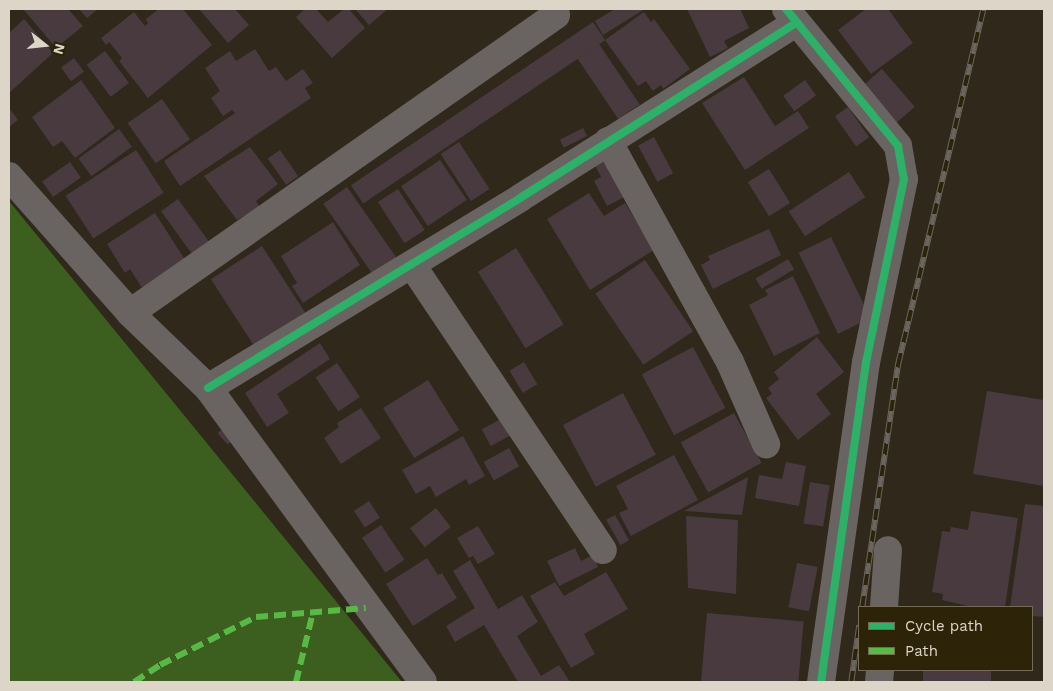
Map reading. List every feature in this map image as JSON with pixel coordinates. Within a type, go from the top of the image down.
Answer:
[{"type":"street","points":[[130,313],[556,15]]},
{"type":"street","points":[[208,388],[412,265],[608,141],[791,16],[898,146],[904,179],[866,362],[821,682]]},
{"type":"street","points":[[608,141],[730,362],[766,444]]},
{"type":"street","points":[[9,176],[130,313],[208,388],[423,682]]},
{"type":"street","points":[[412,265],[603,550]]},
{"type":"street","points":[[884,606],[888,550]]},
{"type":"green space","points":[[9,201],[402,682],[9,682]]},
{"type":"building","points":[[68,9],[83,26],[56,48],[24,10]]},
{"type":"building","points":[[79,9],[98,9],[87,18]]},
{"type":"building","points":[[159,9],[183,9],[212,45],[148,98],[119,61],[122,58],[109,42],[106,45],[101,38],[134,12],[145,26],[148,23],[146,19]]},
{"type":"building","points":[[199,9],[235,9],[249,25],[228,43]]},
{"type":"building","points":[[305,9],[316,9],[328,22],[344,9],[349,9],[365,28],[332,58],[296,17]]},
{"type":"building","points":[[355,9],[388,9],[369,25]]},
{"type":"building","points":[[615,9],[643,10],[603,35],[595,21]]},
{"type":"building","points":[[687,9],[740,9],[749,28],[724,41],[728,48],[710,57]]},
{"type":"building","points":[[866,9],[888,9],[913,43],[871,74],[838,30]]},
{"type":"building","points":[[644,12],[651,22],[654,19],[690,69],[663,89],[661,85],[653,91],[646,81],[638,86],[605,40]]},
{"type":"building","points":[[24,19],[53,53],[9,93],[9,33]]},
{"type":"building","points":[[593,22],[605,40],[363,204],[351,185]]},
{"type":"building","points":[[599,44],[640,105],[618,119],[577,59]]},
{"type":"building","points":[[255,49],[269,71],[276,67],[286,81],[303,69],[313,83],[305,88],[311,98],[180,186],[164,161],[235,113],[232,110],[223,116],[211,98],[220,91],[205,68],[230,51],[236,61]]},
{"type":"building","points":[[105,51],[129,83],[111,97],[87,65]]},
{"type":"building","points":[[74,58],[84,72],[71,81],[61,67]]},
{"type":"building","points":[[882,69],[915,107],[897,122],[864,85]]},
{"type":"building","points":[[744,77],[775,126],[798,111],[809,128],[745,170],[702,103]]},
{"type":"building","points":[[81,80],[115,128],[75,158],[62,141],[53,147],[32,117]]},
{"type":"building","points":[[805,80],[816,95],[794,111],[783,96]]},
{"type":"building","points":[[162,99],[190,139],[156,163],[128,123]]},
{"type":"building","points":[[848,107],[869,137],[856,146],[835,116]]},
{"type":"building","points":[[9,108],[18,120],[9,127]]},
{"type":"building","points":[[583,128],[587,136],[564,148],[560,140]]},
{"type":"building","points":[[119,129],[132,147],[91,176],[79,158]]},
{"type":"building","points":[[654,137],[673,173],[657,182],[638,145]]},
{"type":"building","points":[[459,142],[489,189],[471,201],[441,154]]},
{"type":"building","points":[[250,147],[278,184],[256,201],[260,207],[237,220],[204,176]]},
{"type":"building","points":[[136,150],[164,193],[93,239],[66,196]]},
{"type":"building","points":[[280,150],[298,176],[286,185],[268,159]]},
{"type":"building","points":[[615,155],[634,192],[607,206],[594,181],[601,177],[595,165]]},
{"type":"building","points":[[440,160],[467,200],[428,226],[401,186]]},
{"type":"building","points":[[70,162],[81,178],[53,197],[42,182]]},
{"type":"building","points":[[769,169],[790,203],[769,216],[748,182]]},
{"type":"building","points":[[849,172],[865,197],[805,236],[789,211]]},
{"type":"building","points":[[347,187],[399,261],[375,277],[323,204]]},
{"type":"building","points":[[398,189],[425,230],[405,243],[378,202]]},
{"type":"building","points":[[589,193],[604,216],[625,203],[654,250],[590,290],[547,219]]},
{"type":"building","points":[[178,199],[214,248],[197,261],[161,211]]},
{"type":"building","points":[[155,213],[187,263],[144,291],[130,269],[125,273],[107,244]]},
{"type":"building","points":[[333,222],[360,265],[303,303],[292,286],[297,283],[281,256]]},
{"type":"building","points":[[769,229],[781,255],[713,289],[701,265],[710,260],[708,256]]},
{"type":"building","points":[[831,237],[870,318],[838,334],[799,253]]},
{"type":"building","points":[[262,246],[308,316],[257,350],[211,279]]},
{"type":"building","points":[[516,248],[564,324],[526,348],[478,272]]},
{"type":"building","points":[[788,259],[794,269],[762,289],[755,279]]},
{"type":"building","points":[[645,260],[693,331],[643,365],[595,294]]},
{"type":"building","points":[[793,276],[820,333],[774,356],[749,305],[768,295],[765,290]]},
{"type":"building","points":[[817,337],[844,372],[816,394],[831,414],[798,440],[766,398],[772,394],[768,388],[779,379],[774,372]]},
{"type":"building","points":[[320,343],[330,359],[277,394],[289,413],[267,427],[245,393]]},
{"type":"building","points":[[693,347],[725,408],[674,435],[642,374]]},
{"type":"building","points":[[524,362],[537,384],[523,393],[509,371]]},
{"type":"building","points":[[337,363],[360,397],[338,412],[315,378]]},
{"type":"building","points":[[428,380],[459,430],[414,458],[383,408]]},
{"type":"building","points":[[987,391],[1044,400],[1044,486],[973,474]]},
{"type":"building","points":[[623,393],[656,455],[596,487],[563,425]]},
{"type":"building","points":[[361,408],[381,438],[341,464],[324,438],[339,427],[337,423]]},
{"type":"building","points":[[734,413],[762,463],[708,492],[681,443]]},
{"type":"building","points":[[503,418],[512,435],[491,446],[482,429]]},
{"type":"building","points":[[228,424],[238,435],[228,445],[218,433]]},
{"type":"building","points":[[463,436],[485,476],[469,485],[466,479],[436,497],[430,486],[416,494],[402,470]]},
{"type":"building","points":[[509,448],[519,466],[494,480],[484,462]]},
{"type":"building","points":[[674,455],[698,500],[631,536],[619,513],[628,509],[616,486]]},
{"type":"building","points":[[786,462],[806,466],[799,506],[755,498],[759,475],[782,479]]},
{"type":"building","points":[[748,477],[742,515],[684,511]]},
{"type":"building","points":[[810,482],[830,485],[823,527],[803,523]]},
{"type":"building","points":[[369,501],[380,518],[365,528],[354,511]]},
{"type":"building","points":[[1025,504],[1044,506],[1044,617],[1033,616],[1033,606],[1010,606]]},
{"type":"building","points":[[436,508],[451,527],[425,547],[410,528]]},
{"type":"building","points":[[971,511],[1018,518],[1005,606],[968,606],[942,600],[943,594],[932,592],[942,531],[950,532],[951,527],[968,530]]},
{"type":"building","points":[[615,515],[629,540],[620,545],[606,520]]},
{"type":"building","points":[[686,516],[738,520],[736,594],[688,588]]},
{"type":"building","points":[[381,525],[404,560],[385,573],[362,538]]},
{"type":"building","points":[[478,526],[495,554],[478,564],[473,556],[469,558],[457,538]]},
{"type":"building","points":[[575,548],[581,561],[593,555],[598,567],[559,586],[547,561]]},
{"type":"building","points":[[427,558],[438,575],[442,573],[457,598],[413,626],[386,584]]},
{"type":"building","points":[[470,560],[498,609],[522,595],[538,622],[517,636],[541,676],[559,665],[570,682],[518,682],[484,625],[455,642],[446,626],[475,608],[453,571]]},
{"type":"building","points":[[797,563],[818,567],[809,611],[788,607]]},
{"type":"building","points":[[606,572],[628,609],[584,634],[595,654],[571,668],[530,596],[555,582],[564,596]]},
{"type":"building","points":[[707,613],[804,621],[798,682],[701,682]]},
{"type":"building","points":[[923,671],[991,671],[991,682],[923,682]]},
{"type":"railway","points":[[862,606],[898,364],[983,9]]},
{"type":"railway","points":[[851,682],[858,633]]},
{"type":"marked path","points":[[134,682],[160,665],[256,617],[366,608]]},
{"type":"marked path","points":[[296,682],[313,612]]},
{"type":"cycle path","points":[[786,9],[898,146],[904,179],[866,362],[821,682]]},
{"type":"cycle path","points":[[208,388],[520,198],[796,23]]}]
